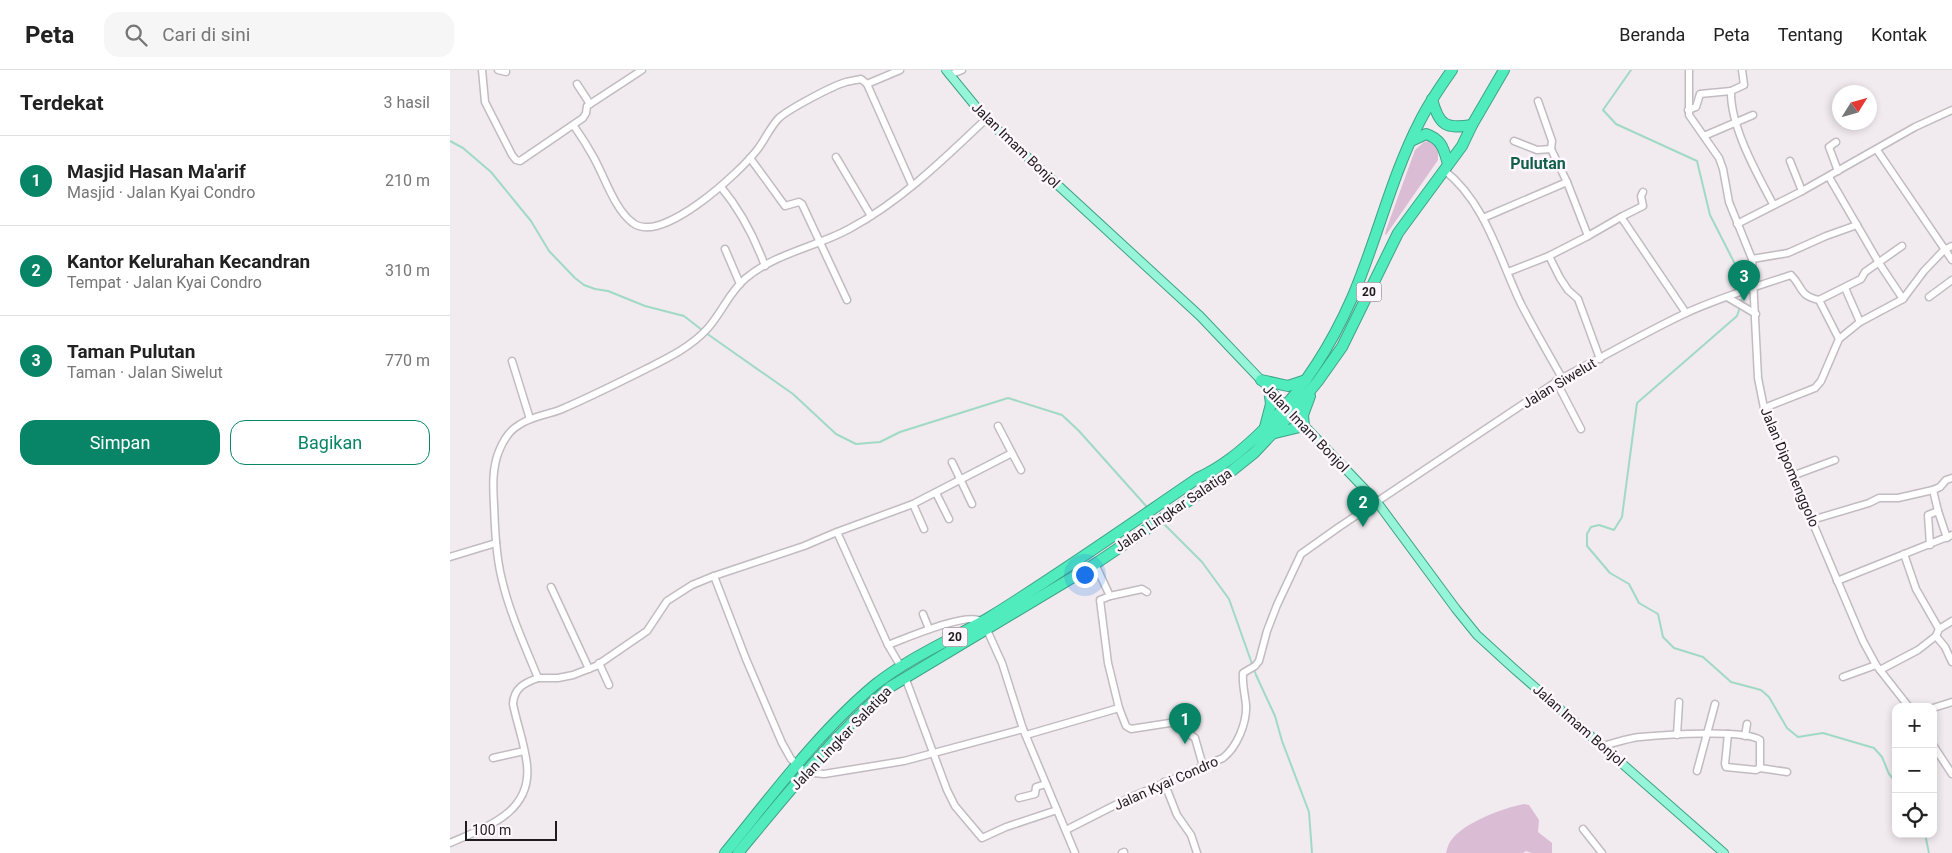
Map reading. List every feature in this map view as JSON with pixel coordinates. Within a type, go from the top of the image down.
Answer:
[{"type":"highway","name":"Jalan Lingkar Salatiga","points":[[1289,410],[1330,342],[1352,297],[1411,140],[1432,99],[1452,70]]},
{"type":"highway","name":"Jalan Lingkar Salatiga","points":[[984,626],[1198,478],[1223,465],[1267,432],[1318,381],[1342,347],[1398,233],[1462,146],[1504,70]]},
{"type":"highway","points":[[1432,99],[1438,119],[1443,124],[1458,127],[1472,125]]},
{"type":"highway","points":[[1411,140],[1426,134],[1438,140],[1442,146],[1446,168]]},
{"type":"highway","points":[[1261,380],[1288,386],[1306,380]]},
{"type":"highway","points":[[1269,389],[1271,404],[1267,432],[1304,426],[1303,415],[1305,406],[1318,381]]},
{"type":"highway","name":"Jalan Lingkar Salatiga","points":[[725,853],[801,769],[903,672],[1095,564],[1254,453],[1267,432]]},
{"type":"highway","name":"Jalan Lingkar Salatiga","points":[[738,853],[801,769]]},
{"type":"main road","name":"Jalan Imam Bonjol","points":[[948,73],[986,119],[1200,316],[1377,502],[1456,609],[1478,635],[1724,853]]},
{"type":"street","points":[[482,70],[485,102],[516,160],[524,160],[574,126],[583,118],[587,106],[642,70]]},
{"type":"street","points":[[498,70],[506,72]]},
{"type":"street","points":[[867,84],[900,70]]},
{"type":"street","points":[[948,73],[962,70]]},
{"type":"street","points":[[1689,70],[1688,110],[1696,107],[1700,94],[1731,91],[1744,85],[1742,70]]},
{"type":"street","points":[[574,126],[594,158],[623,213],[637,226],[646,228],[671,220],[707,199],[758,149],[778,118],[844,82],[861,80],[867,84],[912,185]]},
{"type":"street","points":[[577,84],[590,104]]},
{"type":"street","points":[[1731,91],[1731,105],[1751,160],[1773,204]]},
{"type":"street","points":[[1538,100],[1552,141],[1551,150],[1567,182],[1588,236]]},
{"type":"street","points":[[1738,224],[1773,204],[1829,177],[1915,127],[1952,109]]},
{"type":"street","name":"Jalan Dipomenggolo","points":[[1688,110],[1692,121],[1719,158],[1729,202],[1752,259],[1758,378],[1764,408],[1863,641],[1878,667],[1906,703]]},
{"type":"street","points":[[1704,136],[1753,114]]},
{"type":"street","points":[[538,678],[506,595],[498,565],[493,489],[499,451],[508,435],[520,424],[560,410],[612,386],[656,364],[693,342],[708,327],[740,284],[748,277],[765,266],[846,231],[871,216],[944,160],[986,119]]},
{"type":"street","points":[[1514,141],[1537,150],[1551,150]]},
{"type":"street","points":[[1836,142],[1829,147],[1838,171]]},
{"type":"street","points":[[1877,150],[1952,260]]},
{"type":"street","points":[[836,157],[871,216]]},
{"type":"street","points":[[750,158],[786,206],[802,203],[847,300]]},
{"type":"street","points":[[1790,161],[1802,191]]},
{"type":"street","points":[[1446,168],[1472,199],[1483,218],[1521,303],[1559,379],[1580,429]]},
{"type":"street","points":[[1829,177],[1879,263],[1903,299]]},
{"type":"street","points":[[1483,218],[1567,182]]},
{"type":"street","points":[[721,187],[746,221],[765,266]]},
{"type":"street","points":[[1508,272],[1549,256],[1642,207],[1641,196],[1643,192]]},
{"type":"street","points":[[1621,217],[1686,313]]},
{"type":"street","points":[[1752,259],[1788,253],[1826,236],[1857,226]]},
{"type":"street","points":[[1839,339],[1819,300],[1862,279],[1865,272],[1902,246]]},
{"type":"street","points":[[1764,408],[1808,391],[1818,385],[1839,339],[1860,322],[1903,299],[1924,271],[1944,250],[1952,246]]},
{"type":"street","points":[[724,248],[740,284]]},
{"type":"street","points":[[1549,256],[1568,290],[1578,299],[1600,359]]},
{"type":"street","name":"Jalan Siwelut","points":[[1377,502],[1559,379],[1686,313],[1791,275],[1804,294],[1809,298],[1819,300]]},
{"type":"street","points":[[1928,297],[1952,280]]},
{"type":"street","points":[[1845,288],[1853,310],[1860,322]]},
{"type":"street","points":[[1727,297],[1756,314]]},
{"type":"street","points":[[512,361],[530,420]]},
{"type":"street","points":[[998,426],[1021,470]]},
{"type":"street","points":[[450,844],[489,826],[504,816],[523,795],[527,786],[527,762],[513,704],[514,697],[523,684],[538,678],[558,678],[589,669],[647,632],[667,601],[685,589],[714,576],[804,546],[913,504],[961,481],[1012,453]]},
{"type":"street","points":[[1792,476],[1835,460]]},
{"type":"street","points":[[952,462],[972,504]]},
{"type":"street","points":[[1812,520],[1869,503],[1879,498],[1898,498],[1933,490],[1940,487],[1946,480],[1952,478]]},
{"type":"street","points":[[1837,580],[1949,537],[1938,511],[1933,490]]},
{"type":"street","points":[[936,493],[949,518]]},
{"type":"street","name":"Jalan Kyai Condro","points":[[1066,830],[1164,782],[1223,758],[1234,747],[1242,727],[1246,707],[1243,675],[1259,661],[1267,631],[1277,605],[1301,554],[1377,502]]},
{"type":"street","points":[[913,504],[924,529]]},
{"type":"street","points":[[1930,545],[1928,515],[1938,511]]},
{"type":"street","points":[[837,532],[888,646],[903,672],[932,753],[955,806],[982,838],[1006,827],[1057,810]]},
{"type":"street","points":[[450,557],[496,543]]},
{"type":"street","points":[[1904,554],[1916,589],[1939,629]]},
{"type":"street","points":[[1095,564],[1110,596]]},
{"type":"street","points":[[714,576],[782,743],[801,769],[824,774],[904,761],[1119,708]]},
{"type":"street","points":[[551,587],[589,669]]},
{"type":"street","points":[[1147,592],[1142,589],[1102,598],[1100,602],[1108,663],[1119,708],[1128,728],[1176,722],[1181,724],[1197,741],[1203,766]]},
{"type":"street","points":[[923,614],[929,629]]},
{"type":"street","points":[[888,646],[929,629],[975,618],[984,626],[1002,663],[1025,732],[1075,853]]},
{"type":"street","points":[[1843,677],[1878,667],[1918,650],[1936,636],[1939,629],[1952,622]]},
{"type":"street","points":[[1936,636],[1945,647],[1952,662]]},
{"type":"street","points":[[599,663],[609,684]]},
{"type":"street","points":[[1677,735],[1679,702]]},
{"type":"street","points":[[1937,707],[1952,702]]},
{"type":"street","points":[[1697,770],[1715,704]]},
{"type":"street","points":[[1746,736],[1747,724]]},
{"type":"street","points":[[1602,746],[1638,737],[1707,733],[1746,736],[1760,740],[1760,768]]},
{"type":"street","points":[[1728,734],[1725,766],[1787,772]]},
{"type":"street","points":[[1936,748],[1952,774]]},
{"type":"street","points":[[493,758],[524,751]]},
{"type":"street","points":[[1164,782],[1177,816],[1191,835],[1197,853]]},
{"type":"street","points":[[1020,798],[1035,794],[1036,787],[1046,784]]},
{"type":"street","points":[[1583,829],[1602,853]]},
{"type":"shaded area","points":[[1429,141],[1438,149],[1438,160],[1386,235],[1386,230],[1415,150],[1424,142]]},
{"type":"shaded area","points":[[1524,804],[1529,805],[1539,820],[1538,832],[1552,843],[1552,853],[1532,853],[1526,851],[1523,853],[1446,853],[1450,842],[1456,835],[1473,823],[1505,809]]},
{"type":"waterway","points":[[1631,70],[1603,110],[1616,124],[1697,161],[1710,215],[1738,270],[1741,302]]},
{"type":"waterway","points":[[450,141],[463,148],[491,172],[531,221],[549,251],[584,285],[608,291],[645,306],[684,316],[702,330]]},
{"type":"waterway","points":[[1740,307],[1737,316],[1637,403],[1622,517],[1614,530],[1599,525],[1591,527],[1587,534],[1587,546],[1610,573],[1629,584],[1639,603],[1658,614],[1663,637],[1674,648],[1703,657],[1731,682],[1761,690],[1769,697],[1787,728],[1798,737],[1823,733],[1874,748],[1882,757],[1892,777]]},
{"type":"waterway","points":[[706,333],[793,394],[836,434],[856,444],[880,442],[900,432],[1008,398],[1062,415],[1079,431],[1147,507]]},
{"type":"waterway","points":[[1163,523],[1202,562],[1229,599],[1256,675],[1275,716],[1282,741],[1309,812],[1312,853]]},
{"type":"waterway","points":[[1926,838],[1929,853]]},
{"type":"place","name":"Taman Pulutan","points":[[1744,301]]},
{"type":"place","name":"Kantor Kelurahan Kecandran","points":[[1363,527]]},
{"type":"place","name":"Masjid Hasan Ma'arif","points":[[1185,744]]},
{"type":"district","name":"Pulutan","points":[[1538,163]]}]
